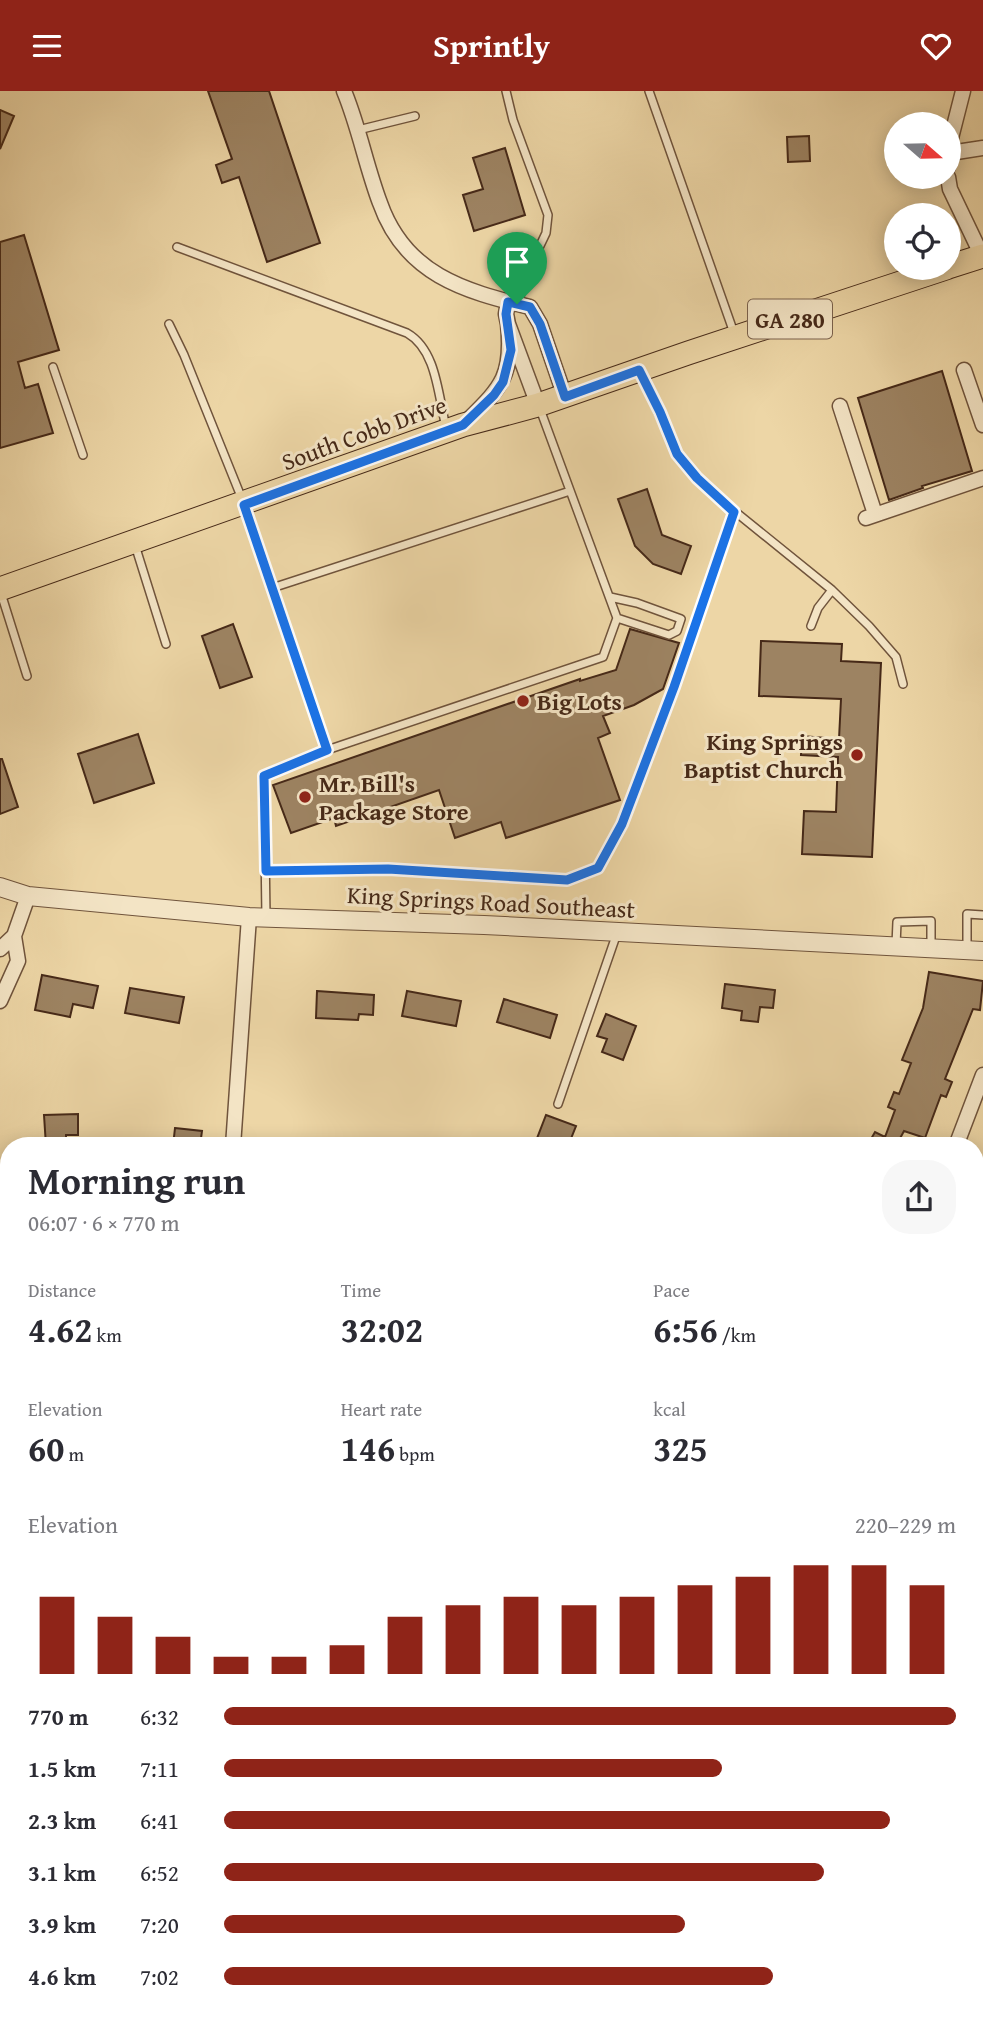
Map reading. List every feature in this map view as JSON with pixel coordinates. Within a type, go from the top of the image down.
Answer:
[{"type":"main road","name":"South Cobb Drive","points":[[961,263],[982,256]]},
{"type":"main road","name":"South Cobb Drive","points":[[0,589],[244,505],[455,428],[565,397],[908,280]]},
{"type":"street","points":[[344,91],[380,203],[391,229],[405,249],[426,269],[467,289],[530,307],[540,324],[565,397]]},
{"type":"street","points":[[958,112],[963,91]]},
{"type":"street","points":[[961,156],[983,148]]},
{"type":"street","points":[[950,189],[982,256]]},
{"type":"street","points":[[455,428],[494,395],[503,382],[511,350],[508,324],[513,303]]},
{"type":"street","points":[[508,324],[538,405]]},
{"type":"street","points":[[964,370],[983,425]]},
{"type":"street","points":[[840,406],[871,516],[983,478]]},
{"type":"street","name":"King Springs Road Southeast","points":[[0,887],[28,896],[258,917],[975,950]]},
{"type":"street","points":[[0,949],[14,936],[28,896]]},
{"type":"street","points":[[234,1137],[258,917]]},
{"type":"street","points":[[0,1001],[18,961],[14,936]]},
{"type":"street","points":[[959,1137],[983,1075]]},
{"type":"lane","points":[[506,91],[513,120],[548,215],[546,233],[513,303]]},
{"type":"lane","points":[[649,91],[736,337]]},
{"type":"lane","points":[[358,130],[415,116]]},
{"type":"lane","points":[[177,247],[184,252],[419,340],[428,356],[455,428]]},
{"type":"lane","points":[[169,324],[244,505],[327,750]]},
{"type":"lane","points":[[53,367],[83,455]]},
{"type":"lane","points":[[639,370],[677,454],[697,478],[734,512],[832,590],[896,657],[903,684]]},
{"type":"lane","points":[[258,917],[266,871],[264,776],[327,750],[603,657],[617,618],[538,405]]},
{"type":"lane","points":[[272,588],[570,491]]},
{"type":"lane","points":[[266,871],[388,869],[567,880],[598,868],[622,824],[674,687],[734,512]]},
{"type":"lane","points":[[134,543],[166,644]]},
{"type":"lane","points":[[0,589],[27,677]]},
{"type":"lane","points":[[810,625],[818,608],[832,590]]},
{"type":"lane","points":[[610,597],[637,603],[681,619],[677,631],[669,635],[617,618]]},
{"type":"lane","points":[[975,950],[967,914],[983,915]]},
{"type":"lane","points":[[896,946],[897,922],[931,921],[931,948]]},
{"type":"lane","points":[[558,1104],[617,932]]},
{"type":"building","points":[[208,91],[269,91],[320,243],[267,262],[239,177],[222,183],[216,165],[232,159]]},
{"type":"building","points":[[0,110],[14,116],[0,149]]},
{"type":"building","points":[[809,136],[810,161],[788,162],[787,137]]},
{"type":"building","points":[[505,148],[525,215],[474,231],[463,195],[483,189],[473,158]]},
{"type":"building","points":[[24,235],[59,350],[18,362],[25,388],[38,384],[53,433],[0,448],[0,242]]},
{"type":"building","points":[[942,371],[972,471],[922,486],[923,488],[889,500],[858,398]]},
{"type":"building","points":[[647,489],[662,535],[691,546],[681,574],[653,564],[635,546],[618,499]]},
{"type":"building","points":[[233,624],[252,677],[220,688],[202,636]]},
{"type":"building","points":[[630,629],[679,643],[663,689],[634,705],[603,716],[610,733],[598,738],[620,800],[506,838],[501,822],[455,838],[439,790],[336,826],[334,818],[291,833],[273,785],[580,679],[616,670]]},
{"type":"building","name":"King Springs Baptist Church","points":[[761,641],[842,644],[841,661],[881,663],[872,857],[802,854],[804,811],[836,812],[838,757],[801,755],[802,736],[839,739],[841,699],[759,696]]},
{"type":"building","points":[[138,734],[154,783],[94,803],[78,754]]},
{"type":"building","points":[[0,759],[18,807],[0,814]]},
{"type":"building","points":[[929,972],[983,981],[980,1010],[973,1009],[945,1079],[952,1082],[946,1097],[941,1095],[925,1137],[904,1131],[901,1137],[885,1137],[895,1110],[888,1107],[894,1092],[899,1094],[911,1063],[902,1060],[923,1008]]},
{"type":"building","points":[[42,975],[98,986],[93,1008],[73,1004],[70,1017],[35,1010]]},
{"type":"building","points":[[725,984],[775,990],[773,1008],[760,1007],[758,1022],[741,1020],[742,1011],[722,1008]]},
{"type":"building","points":[[130,988],[184,997],[179,1023],[125,1013]]},
{"type":"building","points":[[317,991],[374,995],[373,1015],[359,1014],[358,1020],[316,1018]]},
{"type":"building","points":[[407,991],[461,1001],[456,1026],[402,1016]]},
{"type":"building","points":[[504,999],[557,1015],[550,1038],[497,1022]]},
{"type":"building","points":[[606,1014],[636,1026],[623,1060],[602,1052],[607,1039],[597,1036]]},
{"type":"building","points":[[78,1114],[78,1135],[45,1137],[44,1115]]},
{"type":"building","points":[[546,1115],[576,1126],[572,1137],[538,1137]]},
{"type":"building","points":[[175,1128],[202,1131],[201,1137],[174,1137]]},
{"type":"building","points":[[875,1132],[885,1137],[872,1137]]},
{"type":"place","name":"Big Lots","points":[[523,701]]},
{"type":"place","name":"King Springs Baptist Church","points":[[857,755]]},
{"type":"place","name":"Mr. Bill's Package Store","points":[[305,797]]},
{"type":"route","points":[[508,302],[517,304],[530,307],[540,324],[565,397],[639,370],[677,454],[697,478],[734,512],[674,687],[622,824],[598,868],[567,880],[388,869],[266,871],[264,776],[327,750],[244,505],[463,425],[494,395],[503,382],[511,350],[506,314],[508,302]]}]
